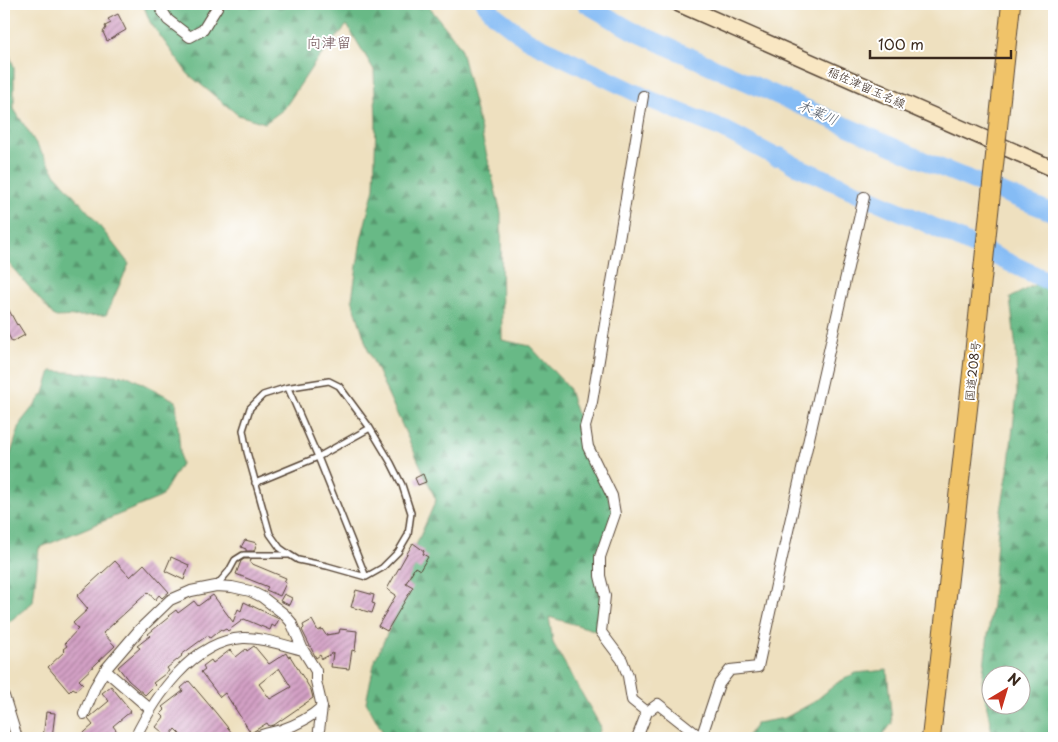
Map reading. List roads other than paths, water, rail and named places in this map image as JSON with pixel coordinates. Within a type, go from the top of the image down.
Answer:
[{"type":"highway","name":"国道208号","points":[[931,738],[1011,4]]},
{"type":"main road","name":"稲佐津留玉名線","points":[[679,4],[1054,169]]},
{"type":"street","points":[[158,4],[168,20],[190,37],[203,30],[219,4]]},
{"type":"street","points":[[643,96],[592,402],[586,427],[588,447],[612,496],[615,514],[600,557],[600,576],[605,596],[601,632],[622,660],[628,676],[632,700],[647,712]]},
{"type":"street","points":[[637,738],[647,712],[658,704],[701,738],[719,684],[730,670],[758,667],[864,197]]},
{"type":"street","points":[[84,714],[94,687],[105,670],[140,629],[170,600],[191,591],[216,586],[232,587],[262,597],[291,622],[303,650],[316,671],[316,681],[322,707],[318,738]]},
{"type":"street","points":[[134,738],[150,709],[173,679],[188,663],[210,648],[224,641],[244,638],[303,650]]},
{"type":"street","points":[[105,670],[150,709]]},
{"type":"street","points":[[4,696],[17,738]]},
{"type":"street","points":[[255,738],[263,733],[280,730],[302,721],[322,707]]},
{"type":"lane","points":[[328,381],[339,386],[370,428],[392,463],[402,485],[411,513],[408,535],[398,552],[382,568],[366,577],[298,560],[280,548],[270,534],[255,483],[243,430],[250,408],[263,395],[288,388],[328,381]]},
{"type":"lane","points":[[288,388],[366,577]]},
{"type":"lane","points":[[255,483],[318,457],[370,428]]},
{"type":"lane","points":[[216,586],[229,571],[235,560],[243,555],[290,555]]},
{"type":"waterway","points":[[485,4],[496,16],[527,40],[651,100],[725,130],[776,157],[780,156],[792,164],[917,219],[1054,284]]},
{"type":"waterway","name":"木葉川","points":[[586,4],[631,30],[722,71],[934,165],[1054,213]]},
{"type":"district","name":"向津留","points":[[329,41]]}]
